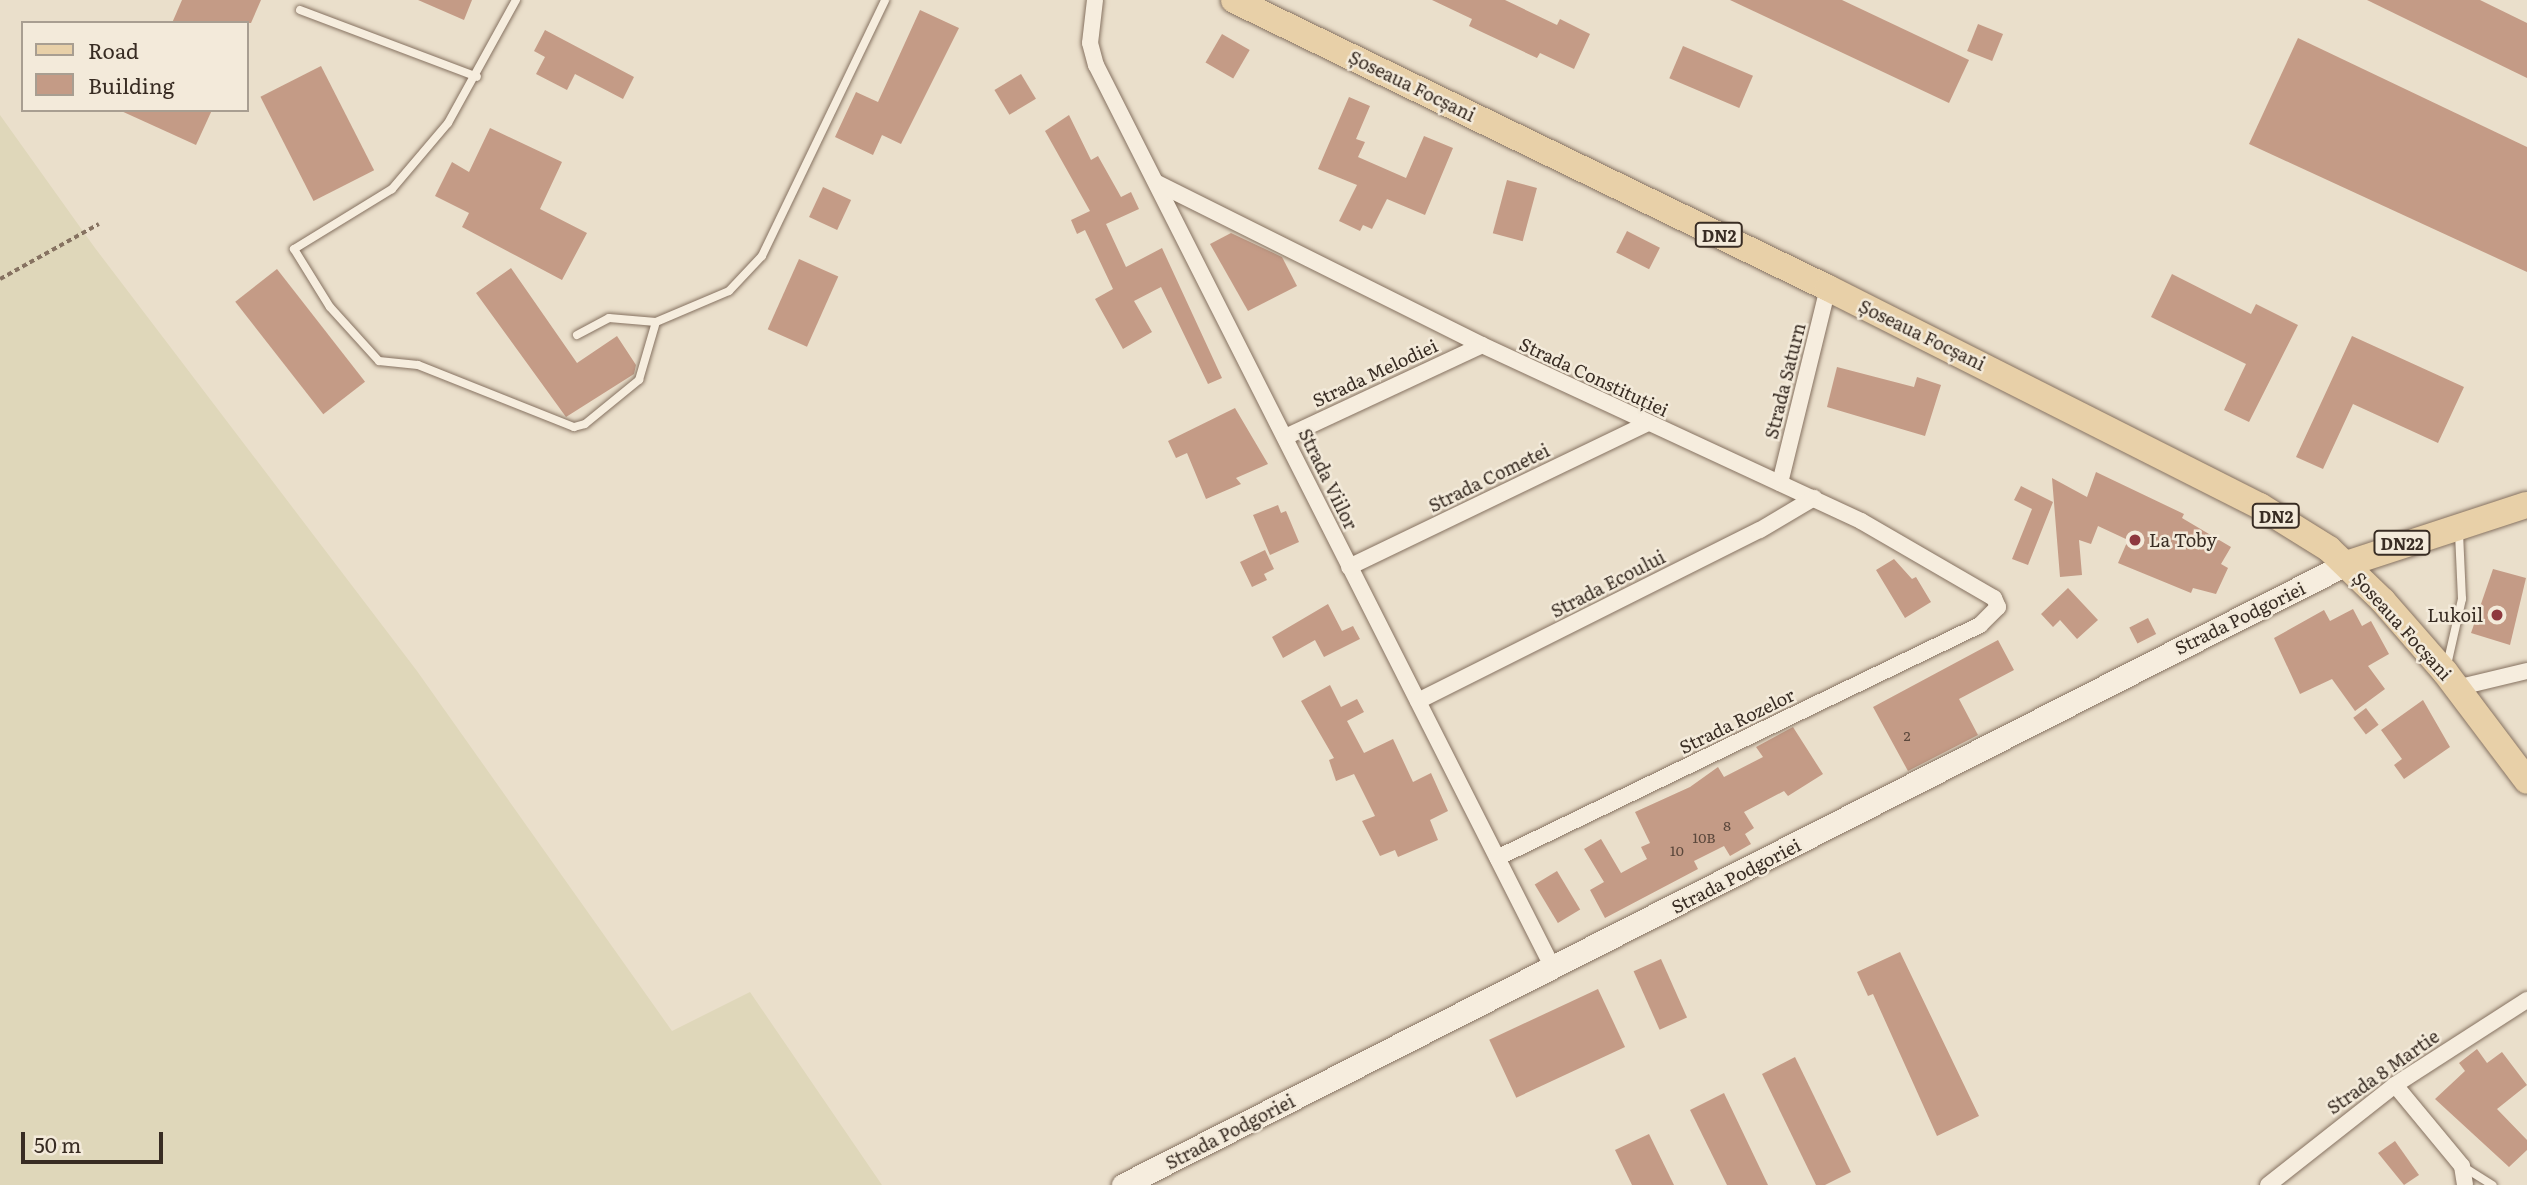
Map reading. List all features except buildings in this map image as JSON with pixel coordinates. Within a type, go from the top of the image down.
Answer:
[{"type":"main road","name":"Șoseaua Focșani","points":[[1234,0],[1828,288],[2203,474],[2346,564],[2451,680],[2527,780]]},
{"type":"main road","name":"DN22","points":[[2346,564],[2527,505]]},
{"type":"street","name":"Strada Viilor","points":[[1095,0],[1090,34],[1093,58],[1554,970]]},
{"type":"street","name":"Strada Constituției","points":[[1157,183],[1646,424],[1814,498],[1983,588],[1998,607],[1992,617]]},
{"type":"street","name":"Strada Saturn","points":[[1780,483],[1828,288]]},
{"type":"street","name":"Strada Melodiei","points":[[1285,437],[1482,345]]},
{"type":"street","name":"Strada Cometei","points":[[1349,567],[1646,424]]},
{"type":"street","name":"Strada Ecoului","points":[[1418,701],[1760,530],[1814,498]]},
{"type":"street","name":"Strada Podgoriei","points":[[1123,1185],[1554,970],[2346,564]]},
{"type":"street","name":"Strada Rozelor","points":[[1497,858],[1992,617]]},
{"type":"street","points":[[2451,680],[2527,671]]},
{"type":"street","name":"Strada 8 Martie","points":[[2268,1185],[2395,1085],[2527,1000]]},
{"type":"street","points":[[2395,1085],[2462,1166],[2465,1185]]},
{"type":"lane","points":[[516,0],[477,77],[448,123],[392,189],[294,249],[330,307],[379,361],[418,365],[574,427],[585,424],[639,380],[656,323]]},
{"type":"lane","points":[[577,335],[609,318],[656,323],[729,291],[762,256],[885,0]]},
{"type":"lane","points":[[300,10],[477,77]]},
{"type":"lane","points":[[2451,680],[2462,599],[2458,527]]},
{"type":"lane","points":[[2462,1166],[2493,1185]]},
{"type":"path","points":[[0,279],[99,224]]},
{"type":"shaded area","points":[[0,115],[95,248],[417,671],[672,1031],[750,992],[882,1185],[0,1185]]},
{"type":"place","name":"La Toby","points":[[2135,540]]},
{"type":"place","name":"Lukoil","points":[[2497,615]]}]
